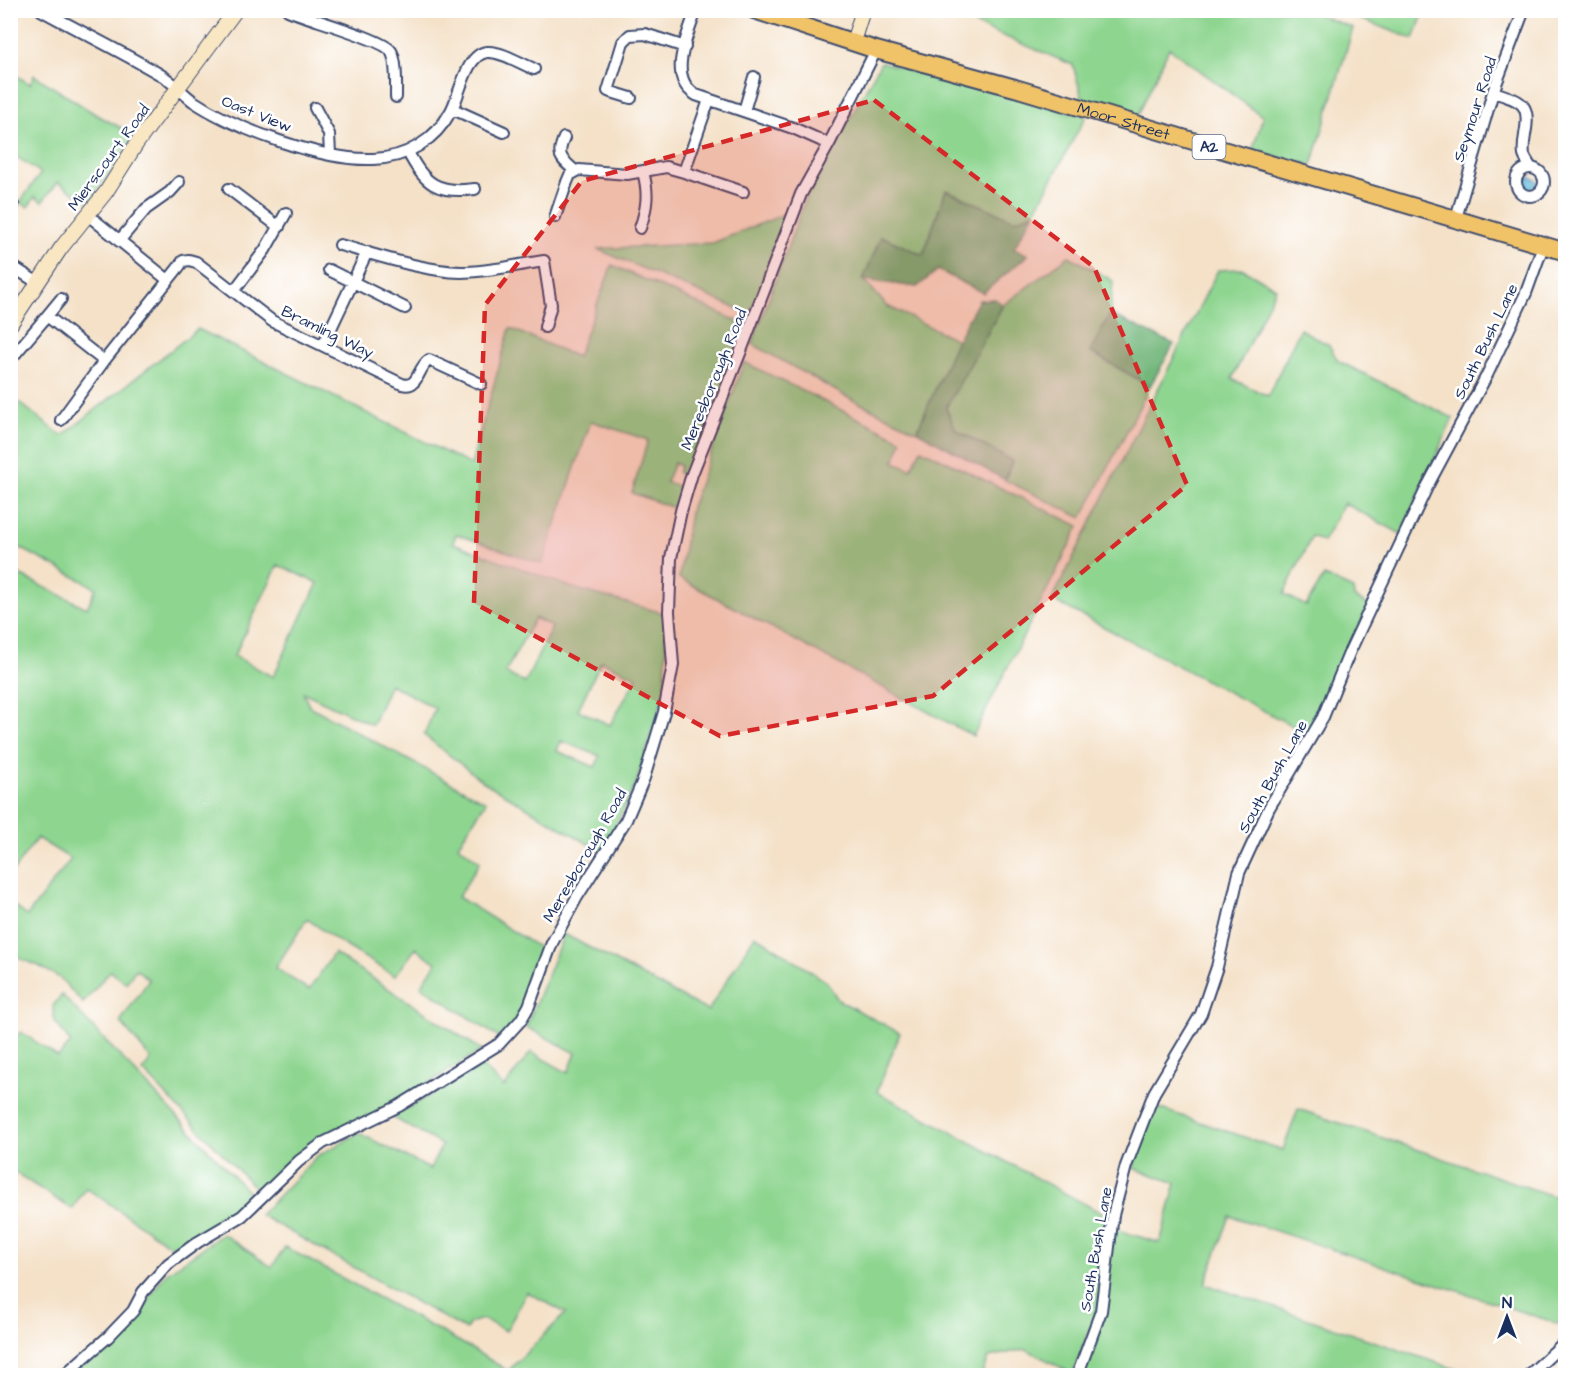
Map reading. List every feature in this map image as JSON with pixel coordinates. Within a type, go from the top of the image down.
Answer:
[{"type":"main road","name":"A2","points":[[754,10],[853,42]]},
{"type":"main road","name":"Moor Street","points":[[853,42],[1566,252]]},
{"type":"street","name":"Mierscourt Road","points":[[10,326],[61,248],[108,188],[137,143],[236,10]]},
{"type":"street","points":[[288,10],[369,38],[390,49],[393,57],[396,97]]},
{"type":"street","points":[[696,10],[680,64],[683,83],[691,92],[809,134],[829,144]]},
{"type":"street","points":[[853,42],[863,10]]},
{"type":"street","name":"Seymour Road","points":[[1456,218],[1494,92],[1524,10]]},
{"type":"street","name":"Oast View","points":[[43,11],[162,76],[202,107],[237,124],[330,154],[370,159],[408,152],[434,135],[453,109],[468,68],[480,54],[486,52],[498,54],[534,69]]},
{"type":"street","points":[[631,98],[608,91],[623,42],[630,34],[640,32],[685,47]]},
{"type":"street","name":"Meresborough Road","points":[[63,1376],[108,1337],[133,1311],[143,1292],[168,1264],[198,1242],[242,1216],[300,1161],[323,1143],[399,1106],[499,1044],[522,1020],[552,943],[577,897],[626,820],[644,778],[664,712],[673,664],[669,612],[671,558],[681,511],[704,442],[801,194],[876,50]]},
{"type":"street","points":[[744,111],[754,77]]},
{"type":"street","points":[[1494,92],[1515,99],[1523,104],[1527,111],[1524,155],[1531,168]]},
{"type":"street","points":[[684,172],[709,100]]},
{"type":"street","name":"Oast View","points":[[315,108],[329,134],[330,154]]},
{"type":"street","points":[[453,109],[504,132]]},
{"type":"street","points":[[564,138],[559,149],[561,159],[575,171]]},
{"type":"street","points":[[408,152],[422,175],[433,185],[449,190],[475,189]]},
{"type":"street","points":[[555,217],[567,182],[575,171],[584,169],[627,174],[666,167],[743,192]]},
{"type":"street","points":[[640,228],[648,199],[643,172]]},
{"type":"street","points":[[119,241],[146,209],[170,192],[179,182]]},
{"type":"street","points":[[228,189],[279,227]]},
{"type":"street","points":[[234,291],[266,250],[286,213]]},
{"type":"street","points":[[88,215],[168,280]]},
{"type":"street","points":[[340,245],[422,267],[450,271],[487,271],[544,261],[551,305],[545,327]]},
{"type":"street","name":"South Bush Lane","points":[[1077,1376],[1101,1311],[1113,1215],[1126,1166],[1154,1093],[1201,1014],[1217,966],[1239,873],[1269,808],[1323,717],[1350,651],[1428,485],[1487,375],[1526,293],[1544,246]]},
{"type":"street","points":[[323,345],[367,252]]},
{"type":"street","name":"Bramling Way","points":[[62,420],[104,361],[183,261],[189,260],[272,321],[407,386],[414,384],[423,365],[429,360],[481,384]]},
{"type":"street","points":[[10,265],[38,283]]},
{"type":"street","points":[[329,270],[405,308]]},
{"type":"street","points":[[10,360],[61,299]]},
{"type":"street","points":[[47,316],[104,361]]},
{"type":"street","points":[[1528,1376],[1566,1341]]},
{"type":"highlighted area","points":[[874,100],[1094,267],[1187,485],[933,696],[720,736],[474,603],[485,305],[582,181]]},
{"type":"green space","points":[[1306,10],[1353,28],[1312,165],[1252,152],[1263,117],[1169,48],[1137,117],[1083,101],[1073,65],[943,11]]},
{"type":"green space","points":[[1338,11],[1424,11],[1414,39]]},
{"type":"green space","points":[[881,62],[1086,116],[1034,213],[1014,220],[946,190],[923,255],[881,236],[864,280],[887,306],[957,340],[917,431],[847,397],[752,344],[805,200]]},
{"type":"green space","points":[[10,72],[30,84],[34,75],[95,114],[135,135],[89,203],[58,182],[42,202],[35,197],[28,207],[20,202],[41,173],[11,153]]},
{"type":"green space","points":[[946,190],[1014,220],[1034,213],[1014,248],[1028,255],[983,293],[938,270],[917,287],[863,280],[881,236],[923,255]]},
{"type":"green space","points":[[787,213],[750,314],[597,249],[713,243]]},
{"type":"green space","points":[[1069,256],[1113,281],[1110,314],[1090,352],[1150,386],[1082,518],[1005,480],[1012,461],[956,430],[946,408],[1003,305]]},
{"type":"green space","points":[[612,265],[746,325],[677,509],[632,493],[648,440],[591,421],[542,564],[456,534],[453,543],[573,588],[667,614],[665,691],[635,786],[602,852],[482,781],[424,735],[435,708],[390,684],[372,725],[303,692],[309,706],[486,802],[458,845],[480,862],[458,897],[546,952],[521,1016],[501,1039],[421,986],[436,963],[416,948],[395,976],[307,919],[275,968],[309,990],[334,953],[482,1050],[383,1111],[320,1139],[260,1193],[143,1071],[151,1059],[120,1022],[149,980],[136,969],[126,983],[110,971],[83,1003],[60,978],[39,966],[11,955],[11,903],[27,916],[71,859],[37,838],[11,874],[11,571],[87,608],[96,588],[11,543],[11,396],[62,436],[198,329],[471,465],[510,328],[577,357]],"holes":[[[674,463],[680,466],[678,473],[682,475],[681,487],[666,482]],[[278,565],[318,583],[273,677],[234,656]],[[535,618],[552,627],[525,683],[505,673]],[[601,661],[637,677],[610,725],[578,710]],[[561,741],[600,756],[595,767],[557,751]]]},
{"type":"green space","points":[[1243,269],[1276,288],[1232,379],[1268,396],[1300,329],[1329,345],[1338,361],[1453,418],[1401,534],[1344,503],[1323,542],[1312,536],[1284,594],[1306,606],[1324,576],[1353,589],[1354,597],[1370,606],[1310,735],[1052,600],[1218,270]]},
{"type":"green space","points":[[995,299],[1003,305],[946,408],[956,430],[1012,461],[1005,480],[917,431],[957,340],[979,300]]},
{"type":"green space","points":[[1110,314],[1174,344],[1150,386],[1090,352]]},
{"type":"green space","points":[[744,362],[902,440],[894,462],[911,469],[921,449],[1079,526],[973,736],[679,578],[691,507]]},
{"type":"green space","points":[[564,934],[708,1011],[755,935],[827,982],[838,1000],[900,1033],[877,1092],[1109,1217],[1097,1310],[1073,1374],[1026,1349],[989,1357],[981,1376],[70,1376],[137,1318],[164,1275],[223,1234],[272,1267],[285,1247],[460,1342],[508,1371],[566,1313],[527,1292],[506,1331],[483,1319],[470,1323],[466,1330],[260,1215],[317,1156],[359,1133],[430,1169],[442,1145],[392,1117],[482,1066],[504,1087],[531,1052],[568,1073],[576,1053],[526,1027]]},
{"type":"green space","points":[[62,995],[255,1199],[241,1212],[180,1252],[86,1188],[72,1209],[11,1170],[10,1038],[13,1039],[21,1032],[58,1057],[71,1043],[54,1020],[53,1006]]},
{"type":"green space","points":[[1152,1106],[1283,1150],[1298,1109],[1565,1200],[1565,1326],[1230,1216],[1205,1284],[1473,1375],[1080,1376],[1088,1358],[1114,1229],[1160,1243],[1176,1183],[1133,1168]]},
{"type":"water","points":[[1531,177],[1537,180],[1539,185],[1532,189],[1522,188],[1519,184],[1521,179]]}]
